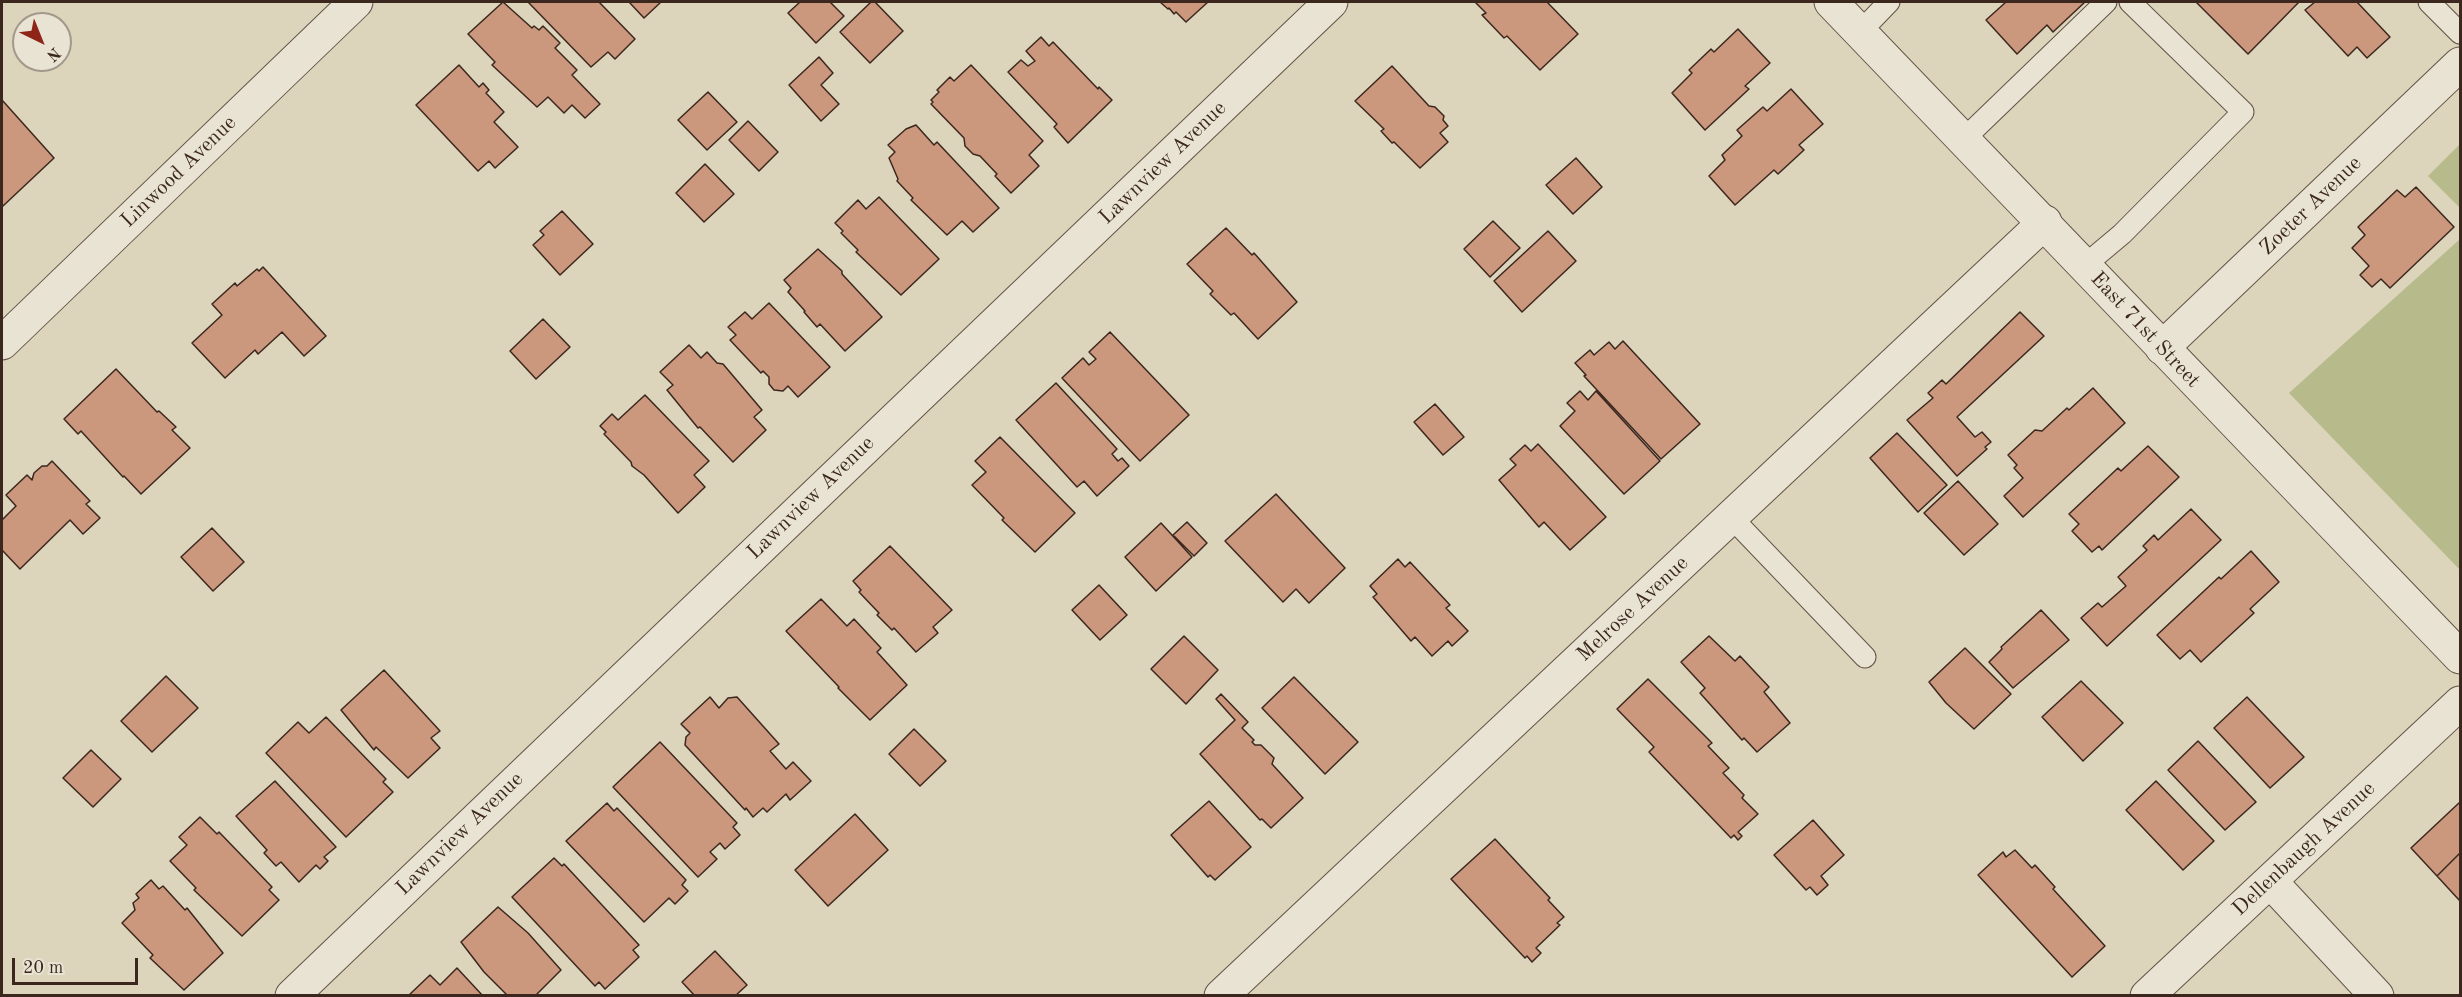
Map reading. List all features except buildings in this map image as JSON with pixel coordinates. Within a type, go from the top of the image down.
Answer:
[{"type":"street","name":"Linwood Avenue","points":[[2,343],[356,2]]},
{"type":"street","name":"Lawnview Avenue","points":[[292,996],[1331,2]]},
{"type":"street","name":"East 71st Street","points":[[1831,2],[2045,222],[2162,348],[2460,657]]},
{"type":"street","name":"Zoeter Avenue","points":[[2162,348],[2460,64]]},
{"type":"street","name":"Melrose Avenue","points":[[1221,996],[2045,222]]},
{"type":"street","name":"Dellenbaugh Avenue","points":[[2147,996],[2460,703]]},
{"type":"street","points":[[2270,881],[2377,996]]},
{"type":"lane","points":[[1860,32],[1889,2]]},
{"type":"lane","points":[[1964,140],[2106,2]]},
{"type":"lane","points":[[2085,266],[2122,234],[2243,112],[2130,2]]},
{"type":"lane","points":[[2429,2],[2460,33]]},
{"type":"lane","points":[[1731,517],[1865,657]]},
{"type":"green space","points":[[2460,144],[2460,208],[2428,176]]},
{"type":"green space","points":[[2460,239],[2460,570],[2289,393]]}]
